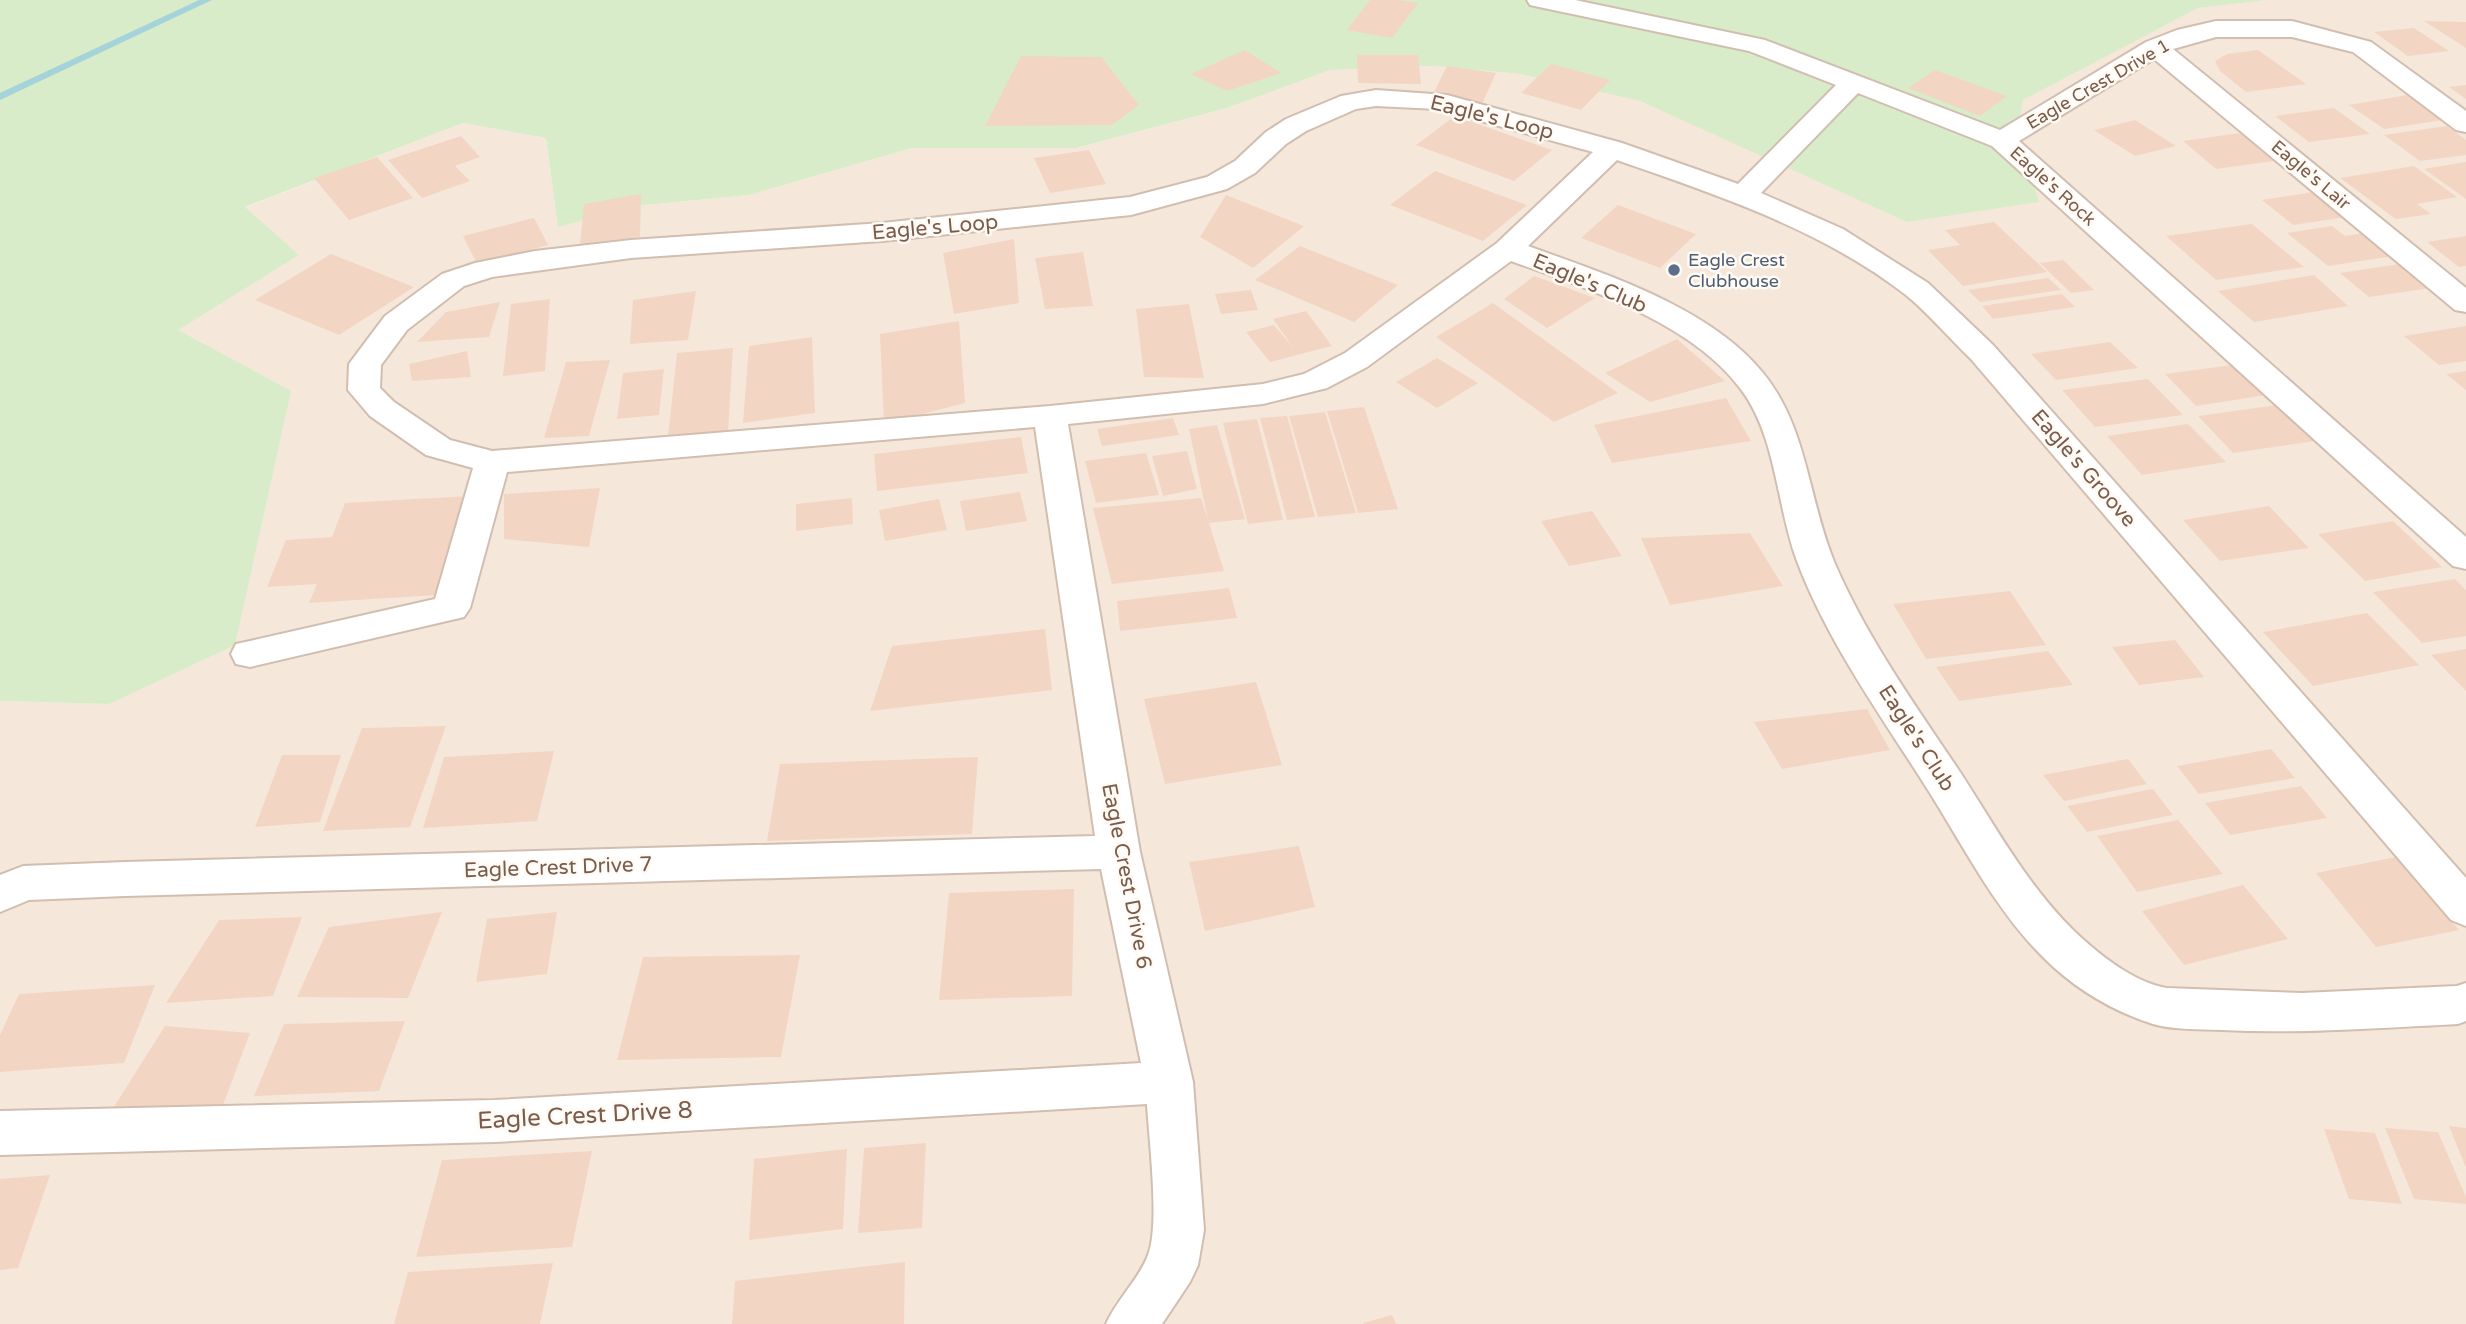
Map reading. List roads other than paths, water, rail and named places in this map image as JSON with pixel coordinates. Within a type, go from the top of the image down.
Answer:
[{"type":"street","name":"Eagle's Rock","points":[[1539,0],[1756,45],[2003,140],[2466,557]]},
{"type":"street","name":"Eagle Crest Drive 1","points":[[2003,140],[2155,47],[2186,35],[2216,29],[2260,27],[2292,29],[2362,47],[2466,124]]},
{"type":"street","name":"Eagle's Lair","points":[[2155,47],[2466,303]]},
{"type":"street","points":[[1743,195],[1855,81]]},
{"type":"street","name":"Eagle's Loop","points":[[1377,98],[1438,101],[1612,149],[1508,249],[1356,360],[1315,381],[1263,394],[1049,416],[492,462],[438,448],[382,409],[364,390],[365,364],[396,323],[453,280],[486,269],[535,260],[631,249],[882,232],[1131,206],[1217,183],[1245,167],[1276,138],[1296,125],[1350,102],[1377,98]]},
{"type":"street","name":"Eagle's Groove","points":[[1612,149],[1743,195],[1833,235],[1917,289],[1982,352],[2466,908]]},
{"type":"street","name":"Eagle's Club","points":[[1508,249],[1636,301],[1694,331],[1734,361],[1752,380],[1772,414],[1787,453],[1814,558],[1834,603],[1863,655],[2009,881],[2050,936],[2104,980],[2155,1006],[2224,1011],[2323,1012],[2458,1005],[2466,1002]]},
{"type":"street","name":"Eagle Crest Drive 6","points":[[1049,416],[1119,852],[1169,1082],[1179,1230],[1172,1265],[1132,1324]]},
{"type":"street","points":[[250,654],[451,608],[492,462]]},
{"type":"street","name":"Eagle Crest Drive 7","points":[[0,895],[23,883],[125,879],[1119,852]]},
{"type":"street","name":"Eagle Crest Drive 8","points":[[0,1133],[495,1121],[1169,1082]]},
{"type":"waterway","points":[[0,97],[207,0]]},
{"type":"place","name":"Eagle Crest Clubhouse","points":[[1674,270]]}]
